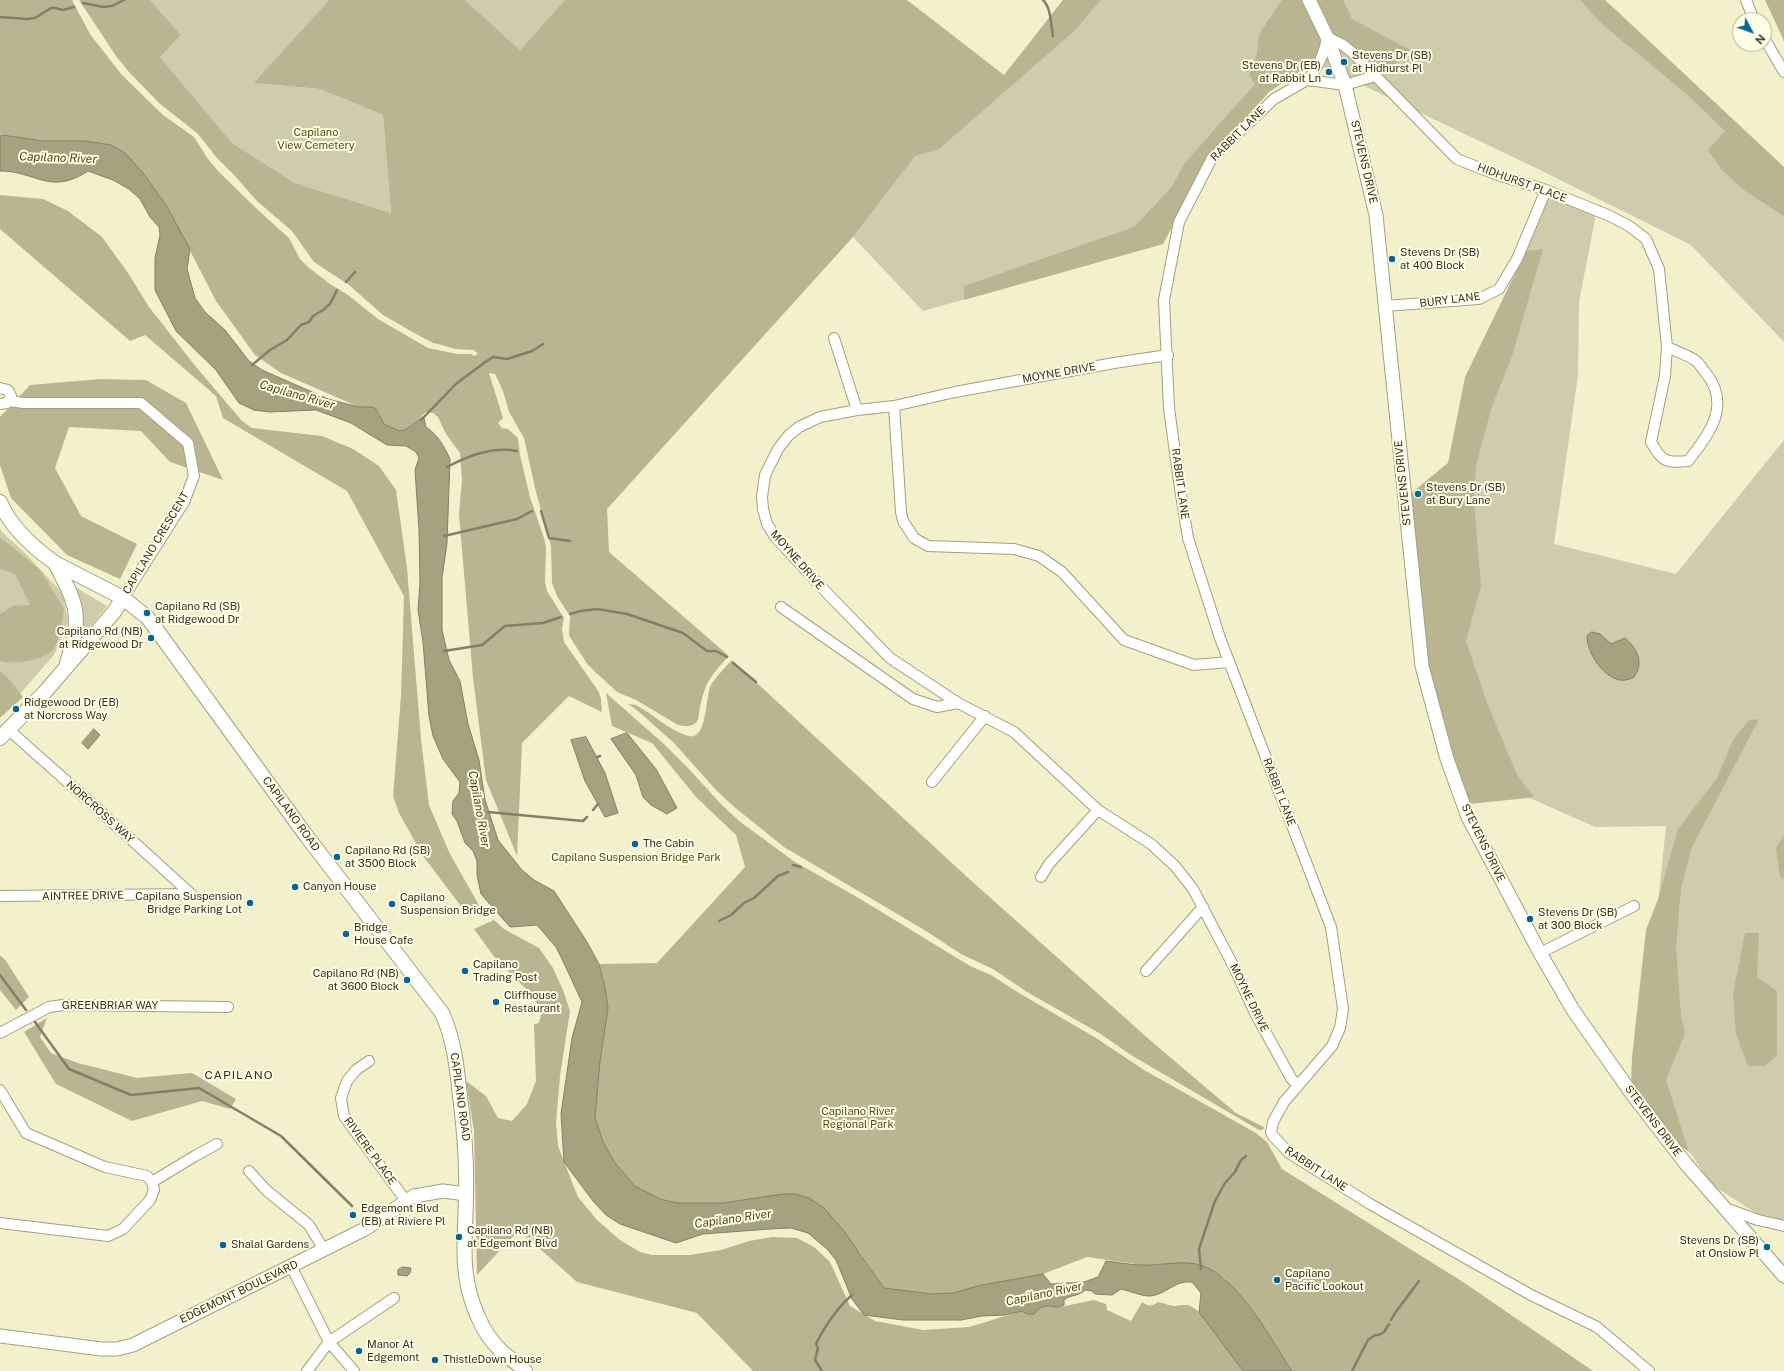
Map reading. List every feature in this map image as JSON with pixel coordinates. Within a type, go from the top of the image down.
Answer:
[{"type":"main road","name":"CAPILANO ROAD","points":[[0,502],[18,528],[33,544],[55,563],[123,598],[141,611],[155,627],[305,834],[442,1013],[449,1028],[458,1073],[466,1146],[466,1194],[463,1260],[467,1285],[478,1318],[488,1334],[503,1352],[516,1361],[525,1371]]},
{"type":"main road","points":[[55,563],[71,594],[76,610],[75,637],[66,667]]},
{"type":"main road","points":[[5,734],[44,693],[114,612],[123,598]]},
{"type":"main road","name":"CAPILANO ROAD","points":[[503,1352],[504,1362],[512,1371]]},
{"type":"street","name":"STEVENS DRIVE","points":[[1309,0],[1327,37],[1346,85],[1376,215],[1422,666],[1447,759],[1468,817],[1540,953],[1573,1010],[1632,1094],[1686,1164],[1784,1276]]},
{"type":"street","points":[[1746,0],[1751,12]]},
{"type":"street","name":"HIDHURST PLACE","points":[[1327,37],[1353,53],[1457,158],[1495,174],[1546,190],[1610,216],[1630,226],[1646,239],[1658,269],[1664,308],[1667,347],[1665,376],[1651,442],[1659,456],[1670,462],[1688,461],[1704,441],[1717,417],[1718,396],[1713,382],[1695,360],[1667,347]]},
{"type":"street","points":[[1307,80],[1321,60],[1327,37]]},
{"type":"street","points":[[1772,52],[1784,72]]},
{"type":"street","points":[[1307,80],[1346,85],[1376,76]]},
{"type":"street","name":"RABBIT LANE","points":[[1307,80],[1274,99],[1212,158],[1179,222],[1164,300],[1168,355],[1169,408],[1188,538],[1220,638],[1330,927],[1343,1009],[1340,1028],[1332,1046],[1277,1113],[1271,1132],[1280,1145],[1290,1153],[1370,1204],[1531,1295],[1597,1327],[1649,1371]]},
{"type":"street","name":"BURY LANE","points":[[1385,306],[1479,299],[1499,289],[1517,259],[1546,190]]},
{"type":"street","points":[[834,338],[857,410]]},
{"type":"street","name":"MOYNE DRIVE","points":[[1168,355],[1136,359],[955,392],[894,406],[857,410],[820,417],[794,431],[784,441],[771,462],[765,475],[762,498],[765,519],[776,538],[890,658],[958,703],[1014,732],[1098,810],[1140,835],[1166,857],[1194,889],[1234,967],[1255,1013],[1291,1078],[1298,1086]]},
{"type":"street","name":"CAPILANO CRESCENT","points":[[0,388],[6,388],[10,392],[11,396],[5,402]]},
{"type":"street","name":"CAPILANO CRESCENT","points":[[5,402],[141,403],[188,444],[194,476],[184,502],[123,598]]},
{"type":"street","points":[[894,406],[901,512],[903,521],[914,538],[928,546],[1014,548],[1039,556],[1062,572],[1124,640],[1194,665],[1230,662]]},
{"type":"street","points":[[781,607],[913,699],[937,707],[958,703]]},
{"type":"street","points":[[932,782],[984,716]]},
{"type":"street","name":"NORCROSS WAY","points":[[5,734],[90,802],[190,894]]},
{"type":"street","points":[[1041,877],[1049,864],[1098,810]]},
{"type":"street","name":"AINTREE DRIVE","points":[[0,896],[190,894]]},
{"type":"street","points":[[1540,953],[1634,906]]},
{"type":"street","points":[[1146,971],[1203,907]]},
{"type":"street","name":"GREENBRIAR WAY","points":[[0,1034],[49,1006],[228,1007]]},
{"type":"street","name":"RIVIERE PLACE","points":[[369,1061],[356,1070],[347,1081],[340,1098],[344,1116],[406,1201]]},
{"type":"street","points":[[0,1090],[26,1133],[105,1167],[147,1176],[153,1186]]},
{"type":"street","points":[[0,1223],[108,1236],[124,1229],[150,1200],[153,1186],[194,1156],[217,1144]]},
{"type":"street","points":[[249,1171],[266,1190],[309,1226],[324,1250]]},
{"type":"street","name":"EDGEMONT BOULEVARD","points":[[0,1336],[101,1349],[118,1349],[133,1345],[365,1229],[406,1201],[420,1194],[443,1191],[466,1194]]},
{"type":"street","points":[[1723,1207],[1758,1220],[1784,1226]]},
{"type":"street","points":[[291,1266],[329,1342],[354,1371]]},
{"type":"street","points":[[307,1371],[329,1342],[394,1298]]},
{"type":"green space","points":[[0,0],[72,0],[90,34],[121,74],[163,115],[194,137],[208,159],[218,171],[289,238],[300,259],[308,267],[330,284],[348,295],[378,319],[428,348],[457,354],[471,354],[474,356],[478,354],[474,350],[455,349],[433,343],[383,315],[349,285],[314,262],[292,231],[257,201],[217,158],[198,134],[159,103],[129,72],[116,56],[79,0],[150,0],[181,35],[160,57],[232,143],[295,183],[391,213],[383,115],[320,89],[254,83],[329,0],[465,0],[520,50],[565,0],[907,0],[1004,75],[1063,0],[1101,0],[1073,32],[939,149],[915,156],[853,237],[607,509],[609,552],[729,656],[710,678],[704,692],[698,720],[694,724],[687,726],[678,725],[636,700],[617,692],[588,665],[573,642],[569,635],[570,616],[557,596],[552,583],[551,546],[536,492],[524,438],[509,412],[503,391],[495,374],[489,373],[503,418],[498,423],[502,428],[508,429],[518,438],[520,455],[530,497],[546,547],[545,582],[547,591],[564,618],[562,629],[564,642],[599,692],[602,712],[569,696],[522,743],[517,856],[486,780],[473,678],[459,514],[462,480],[460,453],[446,434],[438,417],[433,413],[426,412],[405,430],[399,431],[384,424],[376,409],[373,407],[359,407],[281,373],[255,355],[216,301],[168,208],[143,173],[111,145],[85,141],[42,141],[21,139],[0,134]]},
{"type":"green space","name":"Capilano View Cemetery","points":[[150,0],[329,0],[255,83],[320,89],[383,115],[391,213],[295,183],[232,143],[160,57],[181,35]]},
{"type":"green space","points":[[465,0],[565,0],[520,50]]},
{"type":"green space","points":[[1063,0],[1605,0],[1784,167],[1784,342],[1691,245],[1538,169],[1314,62],[1269,92],[1206,162],[1163,244],[923,311],[853,237],[915,155],[1005,76]]},
{"type":"green space","points":[[1282,0],[1343,0],[1352,19],[1410,50],[1387,71],[1338,38],[1314,61],[1269,92],[1206,162],[1163,244],[964,300],[964,286],[1134,227],[1171,188],[1184,164],[1255,84],[1249,75],[1257,54],[1259,34]]},
{"type":"green space","points":[[1580,0],[1605,0],[1784,167],[1784,216],[1745,191],[1722,170],[1708,150],[1725,131],[1690,97],[1602,24]]},
{"type":"green space","points":[[1765,0],[1784,0],[1784,41],[1772,12],[1771,12]]},
{"type":"green space","points":[[0,195],[43,199],[68,211],[102,237],[128,273],[149,307],[197,368],[242,421],[252,428],[322,436],[353,449],[379,466],[396,490],[407,568],[421,739],[429,805],[449,852],[480,907],[467,914],[423,856],[399,813],[393,796],[401,696],[404,596],[347,491],[223,418],[216,396],[145,335],[130,341],[0,229]]},
{"type":"green space","points":[[1547,195],[1597,209],[1579,302],[1578,375],[1554,544],[1676,574],[1784,440],[1784,1231],[1712,1185],[1640,1078],[1666,826],[1595,827],[1530,798],[1468,804],[1409,495],[1448,463]]},
{"type":"green space","points":[[1543,249],[1512,356],[1491,409],[1476,466],[1474,502],[1481,586],[1466,641],[1487,703],[1517,775],[1534,797],[1468,804],[1430,675],[1409,495],[1448,463],[1465,377],[1526,251]]},
{"type":"green space","points":[[100,379],[146,380],[186,403],[223,480],[170,462],[141,431],[69,427],[55,468],[81,516],[137,544],[120,579],[67,555],[11,498],[0,465],[0,417],[30,385]]},
{"type":"green space","points":[[0,528],[2,532],[26,554],[63,594],[68,622],[54,655],[4,712],[0,710]]},
{"type":"green space","points":[[0,537],[40,570],[64,609],[56,645],[47,654],[39,658],[22,662],[0,661],[0,614],[13,606],[30,605],[15,574],[0,569]]},
{"type":"green space","points":[[72,585],[107,606],[75,645]]},
{"type":"green space","points":[[732,660],[966,876],[1151,1041],[1236,1113],[1264,1127],[1263,1130],[1259,1130],[1131,1055],[1099,1033],[1027,992],[993,969],[961,954],[926,931],[784,847],[733,806],[715,789],[674,743],[628,704],[636,705],[681,733],[688,736],[694,736],[699,732],[705,716],[711,685]]},
{"type":"green space","points":[[0,671],[8,678],[23,697],[0,718]]},
{"type":"green space","name":"Capilano River Regional Park","points":[[606,693],[665,745],[739,821],[795,862],[857,897],[970,966],[991,975],[1096,1038],[1144,1070],[1256,1133],[1267,1142],[1282,1169],[1463,1282],[1593,1371],[1292,1371],[1255,1314],[1238,1292],[1225,1278],[1203,1266],[1185,1263],[1143,1265],[1087,1257],[1043,1274],[977,1286],[954,1293],[932,1294],[884,1288],[859,1251],[751,1199],[723,1203],[677,1203],[660,1199],[635,1186],[615,1163],[603,1142],[595,1117],[600,1061],[608,1008],[605,987],[599,964],[657,963],[745,867],[736,835],[696,797],[652,743],[612,726]]},
{"type":"green space","points":[[1759,719],[1692,847],[1681,888],[1676,948],[1681,1016],[1685,1033],[1666,1080],[1689,1152],[1677,1143],[1631,1086],[1632,1057],[1646,930],[1658,899],[1678,829],[1717,778],[1733,740],[1749,720]]},
{"type":"green space","points":[[1784,835],[1784,879],[1780,877],[1776,848]]},
{"type":"green space","points":[[494,920],[504,929],[539,948],[553,968],[563,990],[570,1011],[560,1076],[556,1123],[558,1146],[578,1197],[597,1220],[620,1240],[640,1252],[652,1255],[690,1255],[721,1250],[749,1241],[772,1237],[797,1238],[814,1247],[830,1262],[850,1306],[875,1321],[923,1330],[969,1327],[1022,1311],[1027,1314],[1043,1306],[1060,1307],[1094,1300],[1106,1304],[1107,1310],[1131,1321],[1142,1302],[1150,1305],[1154,1305],[1158,1302],[1173,1306],[1188,1305],[1199,1312],[1243,1371],[753,1371],[697,1313],[577,1282],[519,1230],[477,1275],[474,1131],[466,1081],[486,1096],[498,1118],[512,1121],[527,1104],[536,1081],[534,1024],[539,1023],[542,1010],[525,988],[495,958],[474,929]]},
{"type":"green space","points":[[1745,933],[1759,933],[1757,977],[1777,991],[1777,1055],[1765,1066],[1748,1066],[1736,1034],[1733,994]]},
{"type":"green space","points":[[0,955],[6,961],[29,997],[16,1010],[0,990]]},
{"type":"green space","points":[[47,1018],[40,1037],[51,1053],[78,1063],[137,1078],[192,1073],[236,1099],[230,1109],[202,1101],[132,1121],[56,1084],[24,1032]]},
{"type":"water","name":"Capilano River","points":[[2,135],[42,141],[85,141],[111,145],[125,153],[143,173],[166,205],[190,249],[187,269],[195,298],[205,312],[225,330],[249,361],[262,370],[328,399],[359,407],[373,407],[376,409],[384,424],[399,431],[405,430],[422,417],[424,418],[426,427],[443,445],[450,459],[447,543],[442,578],[442,630],[449,660],[460,681],[468,724],[479,760],[485,800],[498,840],[522,870],[534,880],[554,891],[587,942],[599,964],[605,987],[608,1008],[600,1061],[595,1117],[603,1142],[615,1163],[635,1186],[660,1199],[677,1203],[723,1203],[783,1194],[796,1194],[809,1198],[824,1208],[844,1231],[884,1288],[932,1294],[954,1293],[977,1286],[1043,1274],[1051,1284],[1084,1282],[1098,1277],[1106,1261],[1138,1265],[1188,1263],[1203,1266],[1216,1273],[1229,1283],[1241,1296],[1264,1327],[1292,1371],[1243,1371],[1199,1312],[1201,1293],[1192,1282],[1180,1283],[1161,1293],[1150,1296],[1121,1289],[1112,1295],[1095,1294],[1092,1291],[1085,1290],[1080,1294],[1064,1300],[1064,1305],[1056,1307],[1045,1306],[1034,1314],[1027,1314],[1022,1311],[1005,1315],[982,1316],[961,1320],[903,1320],[864,1315],[852,1299],[836,1260],[827,1249],[808,1233],[791,1228],[703,1234],[676,1243],[620,1224],[606,1215],[593,1201],[564,1162],[561,1114],[572,1038],[582,1002],[556,947],[537,925],[510,927],[481,894],[477,875],[477,861],[473,851],[465,843],[457,821],[452,814],[453,801],[459,793],[460,782],[443,759],[433,736],[429,716],[423,642],[418,610],[420,583],[419,530],[415,470],[419,458],[416,452],[406,446],[387,445],[351,423],[316,410],[269,412],[254,410],[239,403],[216,370],[176,331],[155,290],[155,258],[160,235],[159,227],[150,217],[140,199],[129,189],[113,180],[88,171],[63,182],[53,182],[13,172],[0,171],[0,136]]},
{"type":"water","points":[[1592,632],[1600,634],[1611,644],[1625,638],[1633,646],[1639,662],[1637,673],[1633,678],[1620,680],[1614,678],[1602,669],[1593,657],[1588,643],[1587,636]]},
{"type":"water","points":[[94,729],[100,735],[88,749],[82,743]]},
{"type":"water","points":[[627,733],[656,769],[677,808],[667,814],[651,805],[643,797],[636,775],[611,739]]},
{"type":"water","points":[[586,737],[605,773],[618,813],[605,817],[585,781],[571,740]]},
{"type":"water","points":[[403,1267],[411,1268],[410,1273],[407,1276],[398,1275],[398,1270]]},
{"type":"waterway","points":[[83,3],[103,7],[112,6],[124,0]]},
{"type":"waterway","points":[[1043,0],[1048,7],[1053,36]]},
{"type":"waterway","points":[[0,17],[27,19],[35,18],[51,8],[63,10],[74,7]]},
{"type":"waterway","points":[[346,282],[355,272]]},
{"type":"waterway","points":[[252,365],[270,350],[287,340],[301,325],[309,322],[313,316],[330,304],[337,290]]},
{"type":"waterway","points":[[421,420],[457,383],[493,357],[507,359],[532,351],[543,344]]},
{"type":"waterway","points":[[447,467],[480,453],[498,450],[517,451]]},
{"type":"waterway","points":[[444,536],[517,519],[532,511]]},
{"type":"waterway","points":[[541,511],[549,538],[570,541]]},
{"type":"waterway","points":[[570,614],[597,609],[627,614],[683,633],[707,651],[716,651],[727,657]]},
{"type":"waterway","points":[[444,651],[482,645],[505,626],[543,623],[561,617]]},
{"type":"waterway","points":[[733,663],[756,682]]},
{"type":"waterway","points":[[593,810],[598,804]]},
{"type":"waterway","name":"Capilano River","points":[[488,812],[583,821],[587,817]]},
{"type":"waterway","points":[[793,865],[801,867]]},
{"type":"waterway","points":[[719,921],[731,915],[744,903],[754,898],[778,876],[788,872]]},
{"type":"waterway","points":[[0,975],[26,1010]]},
{"type":"waterway","points":[[35,1022],[69,1069],[131,1095],[199,1088],[281,1136],[352,1206]]},
{"type":"waterway","points":[[1201,1269],[1199,1249],[1215,1201],[1225,1183],[1235,1172],[1241,1160],[1246,1156]]},
{"type":"waterway","points":[[1391,1320],[1419,1281]]},
{"type":"waterway","points":[[822,1371],[815,1360],[818,1348],[816,1344],[832,1318],[852,1295]]},
{"type":"waterway","points":[[1352,1371],[1368,1340],[1375,1335],[1379,1335],[1384,1332],[1389,1324]]},
{"type":"place","name":"Stevens Dr (SB) at Hidhurst Pl","points":[[1344,62]]},
{"type":"place","name":"Stevens Dr (EB) at Rabbit Ln","points":[[1329,72]]},
{"type":"place","name":"Stevens Dr (SB) at 400 Block","points":[[1392,259]]},
{"type":"place","name":"Stevens Dr (SB) at Bury Lane","points":[[1418,494]]},
{"type":"place","name":"Capilano Rd (SB) at Ridgewood Dr","points":[[147,613]]},
{"type":"place","name":"Capilano Rd (NB) at Ridgewood Dr","points":[[151,638]]},
{"type":"place","name":"Ridgewood Dr (EB) at Norcross Way","points":[[16,709]]},
{"type":"place","name":"The Cabin","points":[[635,844]]},
{"type":"place","name":"Capilano Rd (SB) at 3500 Block","points":[[337,857]]},
{"type":"place","name":"Canyon House","points":[[295,887]]},
{"type":"place","name":"Capilano Suspension Bridge Parking Lot","points":[[250,903]]},
{"type":"place","name":"Capilano Suspension Bridge","points":[[392,904]]},
{"type":"place","name":"Stevens Dr (SB) at 300 Block","points":[[1530,919]]},
{"type":"place","name":"Bridge House Cafe","points":[[346,934]]},
{"type":"place","name":"Capilano Trading Post","points":[[465,971]]},
{"type":"place","name":"Capilano Rd (NB) at 3600 Block","points":[[407,980]]},
{"type":"place","name":"Cliffhouse Restaurant","points":[[496,1002]]},
{"type":"place","name":"Edgemont Blvd (EB) at Riviere Pl","points":[[353,1215]]},
{"type":"place","name":"Capilano Rd (NB) at Edgemont Blvd","points":[[459,1237]]},
{"type":"place","name":"Shalal Gardens","points":[[223,1245]]},
{"type":"place","name":"Stevens Dr (SB) at Onslow Pl","points":[[1767,1247]]},
{"type":"place","name":"Capilano Pacific Lookout","points":[[1277,1280]]},
{"type":"place","name":"Manor At Edgemont","points":[[359,1351]]},
{"type":"place","name":"ThistleDown House","points":[[435,1360]]},
{"type":"district","name":"CAPILANO","points":[[239,1075]]},
{"type":"park label","name":"Capilano Suspension Bridge Park","points":[[636,858]]}]
